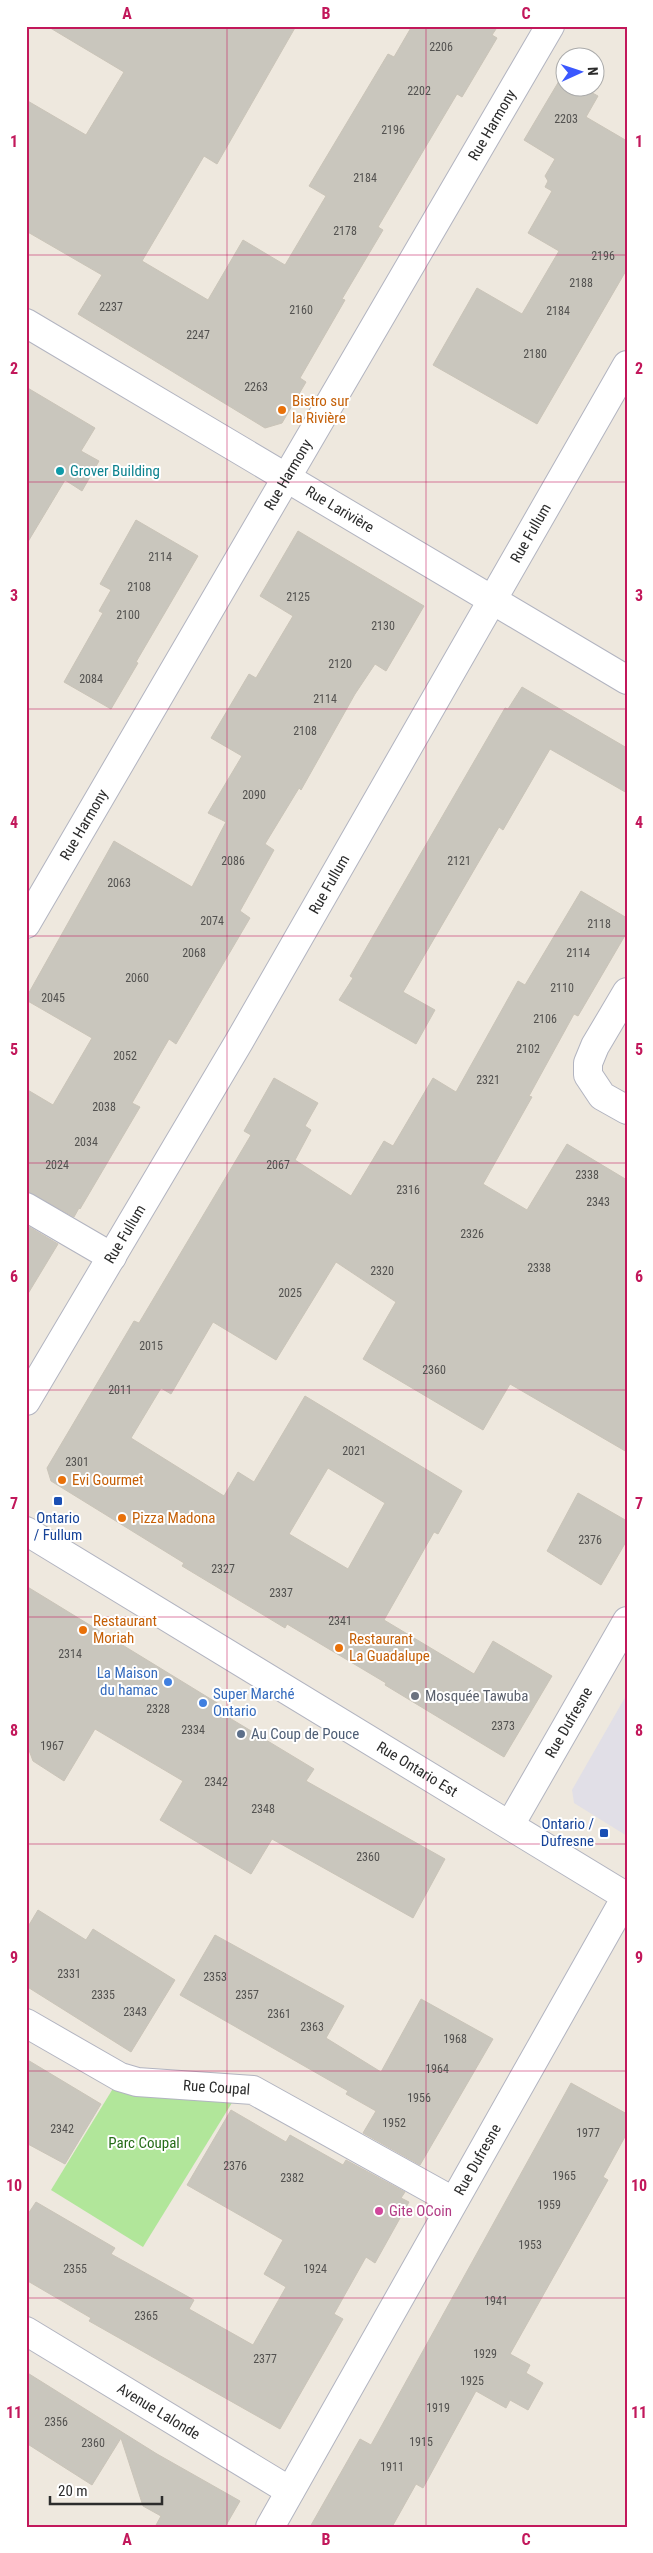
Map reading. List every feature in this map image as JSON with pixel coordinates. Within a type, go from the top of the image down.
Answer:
[{"type":"street","name":"Rue Harmony","points":[[26,924],[550,26]]},
{"type":"street","name":"Rue Larivière","points":[[26,323],[627,680]]},
{"type":"street","name":"Rue Fullum","points":[[26,1401],[240,1040],[627,365]]},
{"type":"street","points":[[627,992],[595,1046],[588,1063],[588,1075],[597,1090],[602,1096],[627,1110]]},
{"type":"street","points":[[26,1207],[112,1257]]},
{"type":"street","name":"Rue Ontario Est","points":[[26,1531],[627,1897]]},
{"type":"street","name":"Rue Dufresne","points":[[510,1825],[627,1621]]},
{"type":"street","name":"Rue Dufresne","points":[[270,2527],[453,2201],[627,1897]]},
{"type":"street","name":"Rue Coupal","points":[[26,2023],[113,2075],[128,2080],[253,2090],[453,2201]]},
{"type":"street","name":"Avenue Lalonde","points":[[26,2331],[290,2490]]},
{"type":"shaded area","points":[[627,1694],[627,1836],[574,1803],[572,1790]]},
{"type":"green space","name":"Parc Coupal","points":[[120,2077],[238,2093],[143,2247],[51,2190]]},
{"type":"building","points":[[47,26],[296,26],[217,164],[204,156],[142,261],[208,300],[243,240],[285,265],[326,196],[309,186],[388,54],[394,57],[412,26],[498,26],[492,35],[497,38],[462,97],[457,94],[378,227],[383,230],[342,299],[345,300],[300,378],[306,382],[282,423],[265,428],[78,314],[102,275],[26,231],[26,100],[86,135],[124,72]]},
{"type":"building","points":[[556,86],[556,98],[597,98],[586,117],[627,141],[627,269],[537,424],[433,365],[477,288],[522,314],[559,251],[528,233],[552,191],[545,187],[548,181],[545,176],[555,159],[524,140]]},
{"type":"building","name":"Grover Building","points":[[26,387],[95,428],[81,451],[99,461],[82,491],[65,480],[26,545]]},
{"type":"building","points":[[136,520],[198,556],[111,709],[64,682],[103,613],[99,611],[111,590],[100,584]]},
{"type":"building","points":[[298,531],[424,606],[386,671],[375,664],[355,694],[301,790],[299,788],[265,844],[274,850],[240,911],[250,918],[176,1044],[169,1039],[132,1103],[140,1107],[74,1217],[26,1191],[26,1089],[53,1105],[92,1038],[26,1000],[26,998],[114,841],[192,887],[226,822],[208,813],[242,756],[211,738],[249,674],[256,678],[293,616],[260,596]]},
{"type":"building","points":[[522,687],[627,748],[627,793],[550,749],[503,830],[499,827],[403,992],[435,1010],[416,1044],[339,1000],[353,978],[350,976],[505,708],[508,709]]},
{"type":"building","points":[[581,891],[627,918],[627,932],[578,1016],[574,1014],[529,1096],[532,1097],[483,1184],[527,1210],[567,1144],[627,1180],[627,1452],[510,1384],[483,1430],[363,1359],[396,1302],[336,1262],[276,1360],[213,1322],[171,1394],[161,1388],[131,1438],[224,1496],[238,1472],[254,1482],[305,1396],[462,1491],[438,1534],[434,1532],[384,1620],[474,1674],[493,1641],[552,1676],[504,1757],[287,1624],[285,1628],[182,1566],[184,1563],[51,1481],[47,1468],[134,1321],[139,1323],[251,1135],[244,1131],[274,1078],[318,1103],[305,1126],[311,1130],[295,1160],[351,1196],[384,1141],[393,1146],[433,1078],[456,1092],[518,981],[525,985]],"holes":[[[328,1468],[385,1503],[348,1569],[289,1534]]]},
{"type":"building","points":[[26,1225],[58,1244],[26,1297]]},
{"type":"building","points":[[578,1493],[627,1521],[627,1540],[601,1585],[547,1551]]},
{"type":"building","points":[[26,1586],[227,1709],[223,1714],[314,1769],[306,1781],[445,1859],[413,1918],[272,1839],[251,1874],[160,1820],[183,1781],[95,1729],[64,1781],[33,1761],[26,1742]]},
{"type":"building","points":[[38,1910],[86,1940],[93,1929],[175,1980],[131,2052],[26,1986],[26,1930]]},
{"type":"building","points":[[215,1935],[344,2006],[326,2038],[381,2072],[421,1999],[493,2039],[420,2165],[363,2133],[376,2111],[346,2094],[348,2091],[180,1995]]},
{"type":"building","points":[[26,2059],[101,2104],[65,2164],[26,2143]]},
{"type":"building","points":[[571,2083],[627,2114],[627,2133],[603,2177],[608,2180],[510,2354],[530,2365],[526,2373],[543,2383],[528,2410],[510,2400],[506,2408],[476,2391],[423,2488],[416,2484],[392,2527],[310,2527],[360,2439],[371,2445]]},
{"type":"building","points":[[231,2110],[286,2142],[290,2135],[343,2165],[346,2160],[405,2192],[401,2198],[409,2202],[375,2263],[366,2257],[334,2314],[343,2319],[280,2429],[89,2321],[91,2318],[26,2280],[26,2217],[36,2202],[115,2248],[111,2254],[194,2300],[189,2309],[253,2345],[286,2287],[264,2274],[283,2240],[187,2185]]},
{"type":"building","points":[[26,2372],[157,2454],[240,2501],[225,2527],[155,2527],[161,2516],[143,2506],[121,2438],[92,2485],[26,2443]]},
{"type":"place","name":"Bistro sur la Rivière","points":[[282,410]]},
{"type":"place","name":"Grover Building","points":[[60,471]]},
{"type":"place","name":"Evi Gourmet","points":[[62,1480]]},
{"type":"place","name":"Ontario / Fullum","points":[[58,1501]]},
{"type":"place","name":"Pizza Madona","points":[[122,1518]]},
{"type":"place","name":"Restaurant Moriah","points":[[83,1630]]},
{"type":"place","name":"Restaurant La Guadalupe","points":[[339,1648]]},
{"type":"place","name":"La Maison du hamac","points":[[168,1682]]},
{"type":"place","name":"Mosquée Tawuba","points":[[415,1696]]},
{"type":"place","name":"Super Marché Ontario","points":[[203,1703]]},
{"type":"place","name":"Au Coup de Pouce","points":[[241,1734]]},
{"type":"place","name":"Ontario / Dufresne","points":[[604,1833]]},
{"type":"place","name":"Gite OCoin","points":[[379,2211]]}]
